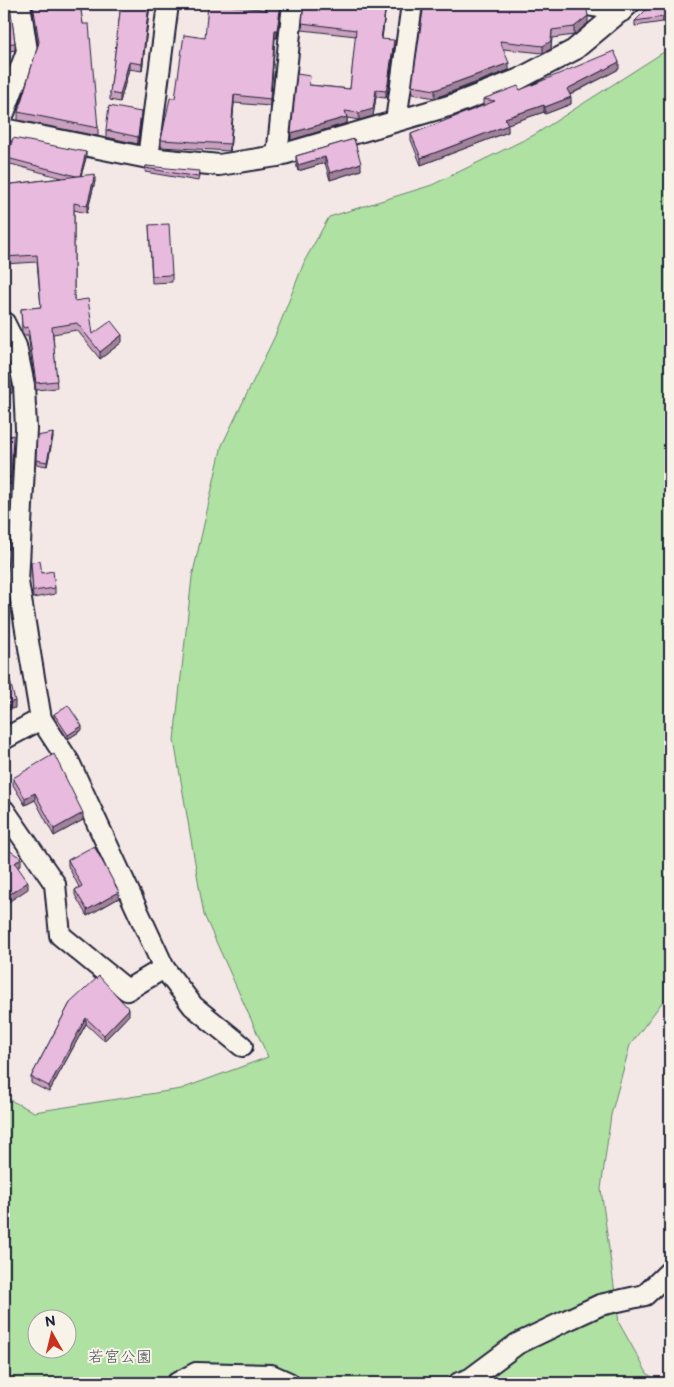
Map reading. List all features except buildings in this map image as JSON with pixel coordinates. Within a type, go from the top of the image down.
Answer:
[{"type":"street","points":[[4,113],[27,51],[20,4]]},
{"type":"street","points":[[148,158],[168,4]]},
{"type":"street","points":[[277,156],[293,4]]},
{"type":"street","points":[[396,121],[412,4]]},
{"type":"street","points":[[580,4],[626,7]]},
{"type":"street","points":[[4,128],[148,158],[219,166],[277,156],[452,105],[517,80],[574,50],[626,7]]},
{"type":"street","points":[[4,322],[16,346],[24,385],[26,429],[18,582],[41,719],[69,762],[164,968],[193,1006],[242,1046]]},
{"type":"street","points":[[4,739],[41,719]]},
{"type":"street","points":[[4,810],[55,884],[60,935],[127,990],[164,968]]},
{"type":"street","points":[[459,1383],[470,1379],[517,1344],[561,1323],[600,1306],[645,1295],[670,1271]]},
{"type":"street","points":[[176,1383],[196,1373],[271,1375],[289,1383]]},
{"type":"green space","name":"若宮公園","points":[[670,48],[670,992],[630,1045],[611,1115],[601,1189],[619,1323],[647,1373],[659,1383],[4,1383],[4,1097],[34,1112],[181,1089],[268,1057],[204,915],[174,740],[192,577],[222,445],[275,336],[305,260],[329,217],[432,185],[534,135]]}]
